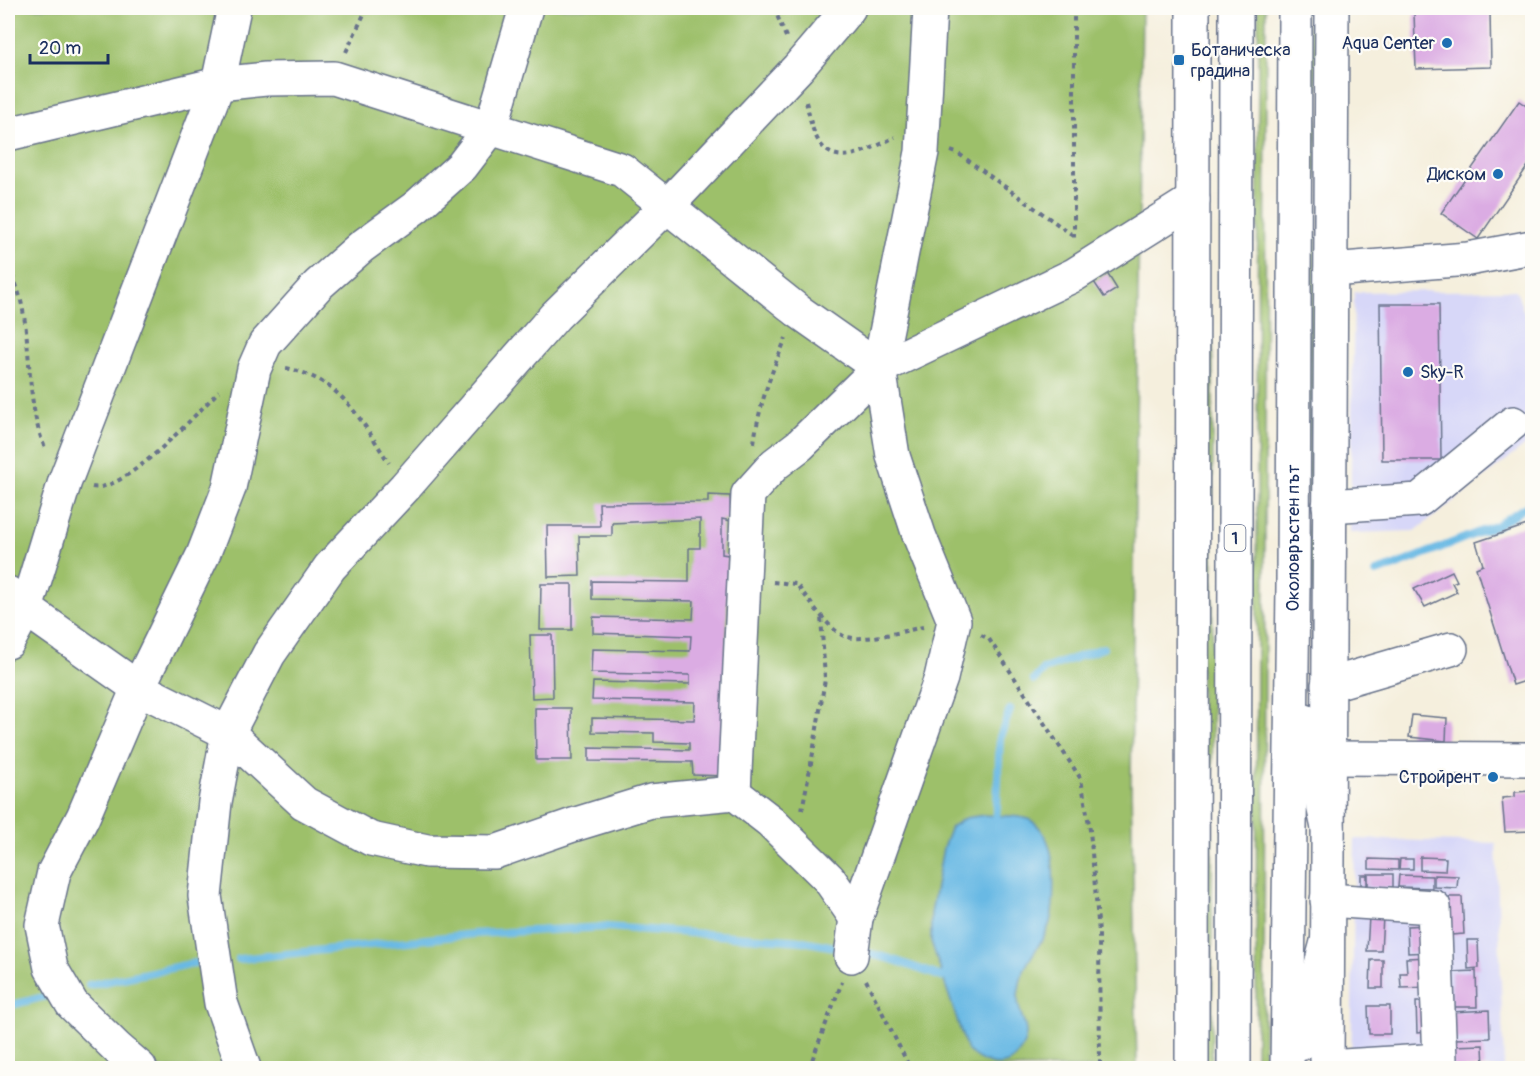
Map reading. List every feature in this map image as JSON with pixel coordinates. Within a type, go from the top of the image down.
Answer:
[{"type":"main road","points":[[8,642],[17,601],[218,84],[234,8]]},
{"type":"main road","points":[[140,1068],[72,1004],[51,968],[42,925],[54,872],[83,817],[138,688],[203,555],[229,488],[254,369],[265,344],[318,285],[361,247],[416,207],[462,166],[491,128],[526,8]]},
{"type":"main road","points":[[244,1068],[221,1003],[206,896],[215,802],[228,733],[269,654],[330,567],[405,487],[555,316],[667,206],[798,68],[849,8]]},
{"type":"main road","points":[[851,956],[856,918],[941,678],[954,621],[919,536],[893,456],[879,368],[922,152],[930,8]]},
{"type":"main road","points":[[1192,1068],[1193,8]]},
{"type":"main road","name":"1","points":[[1234,1068],[1236,8]]},
{"type":"main road","name":"Околовръстен път","points":[[1287,1068],[1292,661],[1295,8]]},
{"type":"main road","name":"Околовръстен път","points":[[1327,1068],[1332,8]]},
{"type":"main road","points":[[8,134],[218,84],[266,79],[334,78],[622,170],[798,311],[879,368]]},
{"type":"main road","points":[[734,793],[748,494],[775,464],[800,445],[879,368],[1074,274],[1193,200]]},
{"type":"main road","points":[[1331,270],[1468,259],[1533,247]]},
{"type":"main road","points":[[1329,506],[1419,500],[1513,423]]},
{"type":"main road","points":[[17,601],[138,688],[228,733],[304,803],[371,839],[427,851],[495,852],[651,801],[734,793],[770,821],[829,879],[856,918]]},
{"type":"main road","points":[[1328,685],[1451,649]]},
{"type":"main road","points":[[1292,661],[1328,828]]},
{"type":"main road","points":[[1328,758],[1533,759]]},
{"type":"main road","points":[[1327,900],[1434,907],[1440,1060],[1327,1068]]},
{"type":"main road","points":[[1293,1068],[1327,942]]},
{"type":"path","points":[[334,78],[367,8]]},
{"type":"path","points":[[1074,8],[1074,274]]},
{"type":"path","points":[[798,68],[814,133],[822,147],[836,155],[850,156],[923,131],[1074,236]]},
{"type":"path","points":[[8,267],[16,282],[22,303],[35,410],[43,443],[55,468],[65,481],[100,489],[135,471],[220,390],[254,369],[288,368],[324,381],[356,410],[405,487]]},
{"type":"path","points":[[754,448],[758,414],[770,374],[798,311]]},
{"type":"path","points":[[745,580],[796,584],[821,616],[842,636],[857,639],[954,621],[989,639],[1081,779],[1090,830],[1099,933],[1100,1068]]},
{"type":"path","points":[[794,846],[813,753],[825,678],[821,616]]},
{"type":"path","points":[[809,1068],[851,956]]},
{"type":"path","points":[[851,956],[872,990],[910,1068]]},
{"type":"shaded area","points":[[1516,290],[1529,327],[1532,328],[1532,440],[1415,531],[1350,533],[1354,292]]},
{"type":"shaded area","points":[[1355,839],[1496,843],[1504,1068],[1351,1068]]},
{"type":"green space","points":[[8,8],[1142,8],[1131,784],[1137,1068],[8,1068]]},
{"type":"green space","points":[[1258,8],[1266,8],[1264,1068],[1256,1068]]},
{"type":"green space","points":[[1309,8],[1317,8],[1316,608],[1308,555]]},
{"type":"green space","points":[[1201,337],[1213,339],[1212,1068],[1200,1068]]},
{"type":"water","points":[[985,815],[1021,817],[1036,825],[1048,841],[1054,883],[1050,922],[1022,975],[1018,992],[1019,1008],[1026,1036],[1021,1049],[1013,1059],[1001,1065],[983,1061],[967,1050],[931,941],[931,914],[943,848],[951,827],[965,818]]},
{"type":"building","points":[[1490,11],[1491,67],[1416,69],[1414,13]]},
{"type":"building","points":[[1519,101],[1532,110],[1532,160],[1478,239],[1441,213]]},
{"type":"building","points":[[1107,273],[1117,289],[1104,297],[1094,282]]},
{"type":"building","points":[[1380,304],[1439,304],[1441,460],[1382,460]]},
{"type":"building","points":[[708,495],[730,496],[731,521],[722,519],[722,554],[728,555],[724,776],[693,775],[692,762],[589,761],[589,748],[689,750],[689,743],[654,742],[654,733],[592,732],[592,718],[694,720],[695,702],[592,700],[593,682],[690,684],[690,675],[591,673],[592,649],[690,651],[691,636],[593,633],[593,617],[693,619],[694,601],[592,599],[592,581],[689,582],[689,548],[700,548],[700,519],[612,523],[612,536],[579,536],[580,576],[548,577],[547,526],[600,526],[599,503],[708,502]]},
{"type":"building","points":[[1527,525],[1532,542],[1532,679],[1513,685],[1476,568],[1483,565],[1476,542]]},
{"type":"building","points":[[1452,571],[1457,581],[1452,583],[1457,592],[1425,607],[1414,589]]},
{"type":"building","points":[[541,584],[572,584],[572,630],[540,630]]},
{"type":"building","points":[[530,635],[552,635],[553,697],[532,698]]},
{"type":"building","points":[[535,708],[571,708],[572,760],[536,760]]},
{"type":"building","points":[[1412,715],[1447,718],[1446,741],[1409,737]]},
{"type":"building","points":[[1532,791],[1532,831],[1505,832],[1502,798],[1515,797],[1515,792]]},
{"type":"building","points":[[1420,857],[1446,858],[1445,871],[1420,870]]},
{"type":"building","points":[[1369,859],[1398,860],[1398,870],[1369,869]]},
{"type":"building","points":[[1400,859],[1413,859],[1413,869],[1399,869]]},
{"type":"building","points":[[1368,874],[1393,874],[1393,887],[1368,887]]},
{"type":"building","points":[[1361,875],[1367,875],[1367,886],[1361,886]]},
{"type":"building","points":[[1399,875],[1432,876],[1432,888],[1398,887]]},
{"type":"building","points":[[1434,875],[1458,876],[1457,888],[1434,887]]},
{"type":"building","points":[[1449,897],[1462,897],[1464,934],[1451,935]]},
{"type":"building","points":[[1369,917],[1383,917],[1381,951],[1367,951]]},
{"type":"building","points":[[1429,925],[1430,952],[1408,953],[1407,926]]},
{"type":"building","points":[[1467,940],[1478,940],[1479,968],[1468,969]]},
{"type":"building","points":[[1432,957],[1433,987],[1401,988],[1400,973],[1407,973],[1406,958]]},
{"type":"building","points":[[1371,960],[1383,960],[1383,988],[1370,988]]},
{"type":"building","points":[[1476,971],[1477,1007],[1452,1007],[1451,972]]},
{"type":"building","points":[[1416,1002],[1427,1002],[1428,1032],[1417,1033]]},
{"type":"building","points":[[1368,1006],[1390,1006],[1390,1034],[1369,1034]]},
{"type":"building","points":[[1489,1010],[1490,1038],[1454,1039],[1452,1012]]},
{"type":"building","points":[[1483,1045],[1484,1068],[1453,1068],[1452,1046]]},
{"type":"waterway","points":[[1376,572],[1497,525],[1532,503]]},
{"type":"waterway","points":[[1034,680],[1044,669],[1103,648]]},
{"type":"waterway","points":[[996,825],[1000,737],[1010,710]]},
{"type":"waterway","points":[[239,959],[474,934],[607,927],[803,941],[835,947]]},
{"type":"waterway","points":[[871,954],[942,977],[950,975]]},
{"type":"waterway","points":[[89,985],[195,963]]},
{"type":"waterway","points":[[8,1006],[43,997]]},
{"type":"place","name":"Aqua Center","points":[[1447,43]]},
{"type":"place","name":"Ботаническа градина","points":[[1179,60]]},
{"type":"place","name":"Диском","points":[[1498,174]]},
{"type":"place","name":"Sky-R","points":[[1408,372]]},
{"type":"place","name":"Стройрент","points":[[1493,777]]}]
